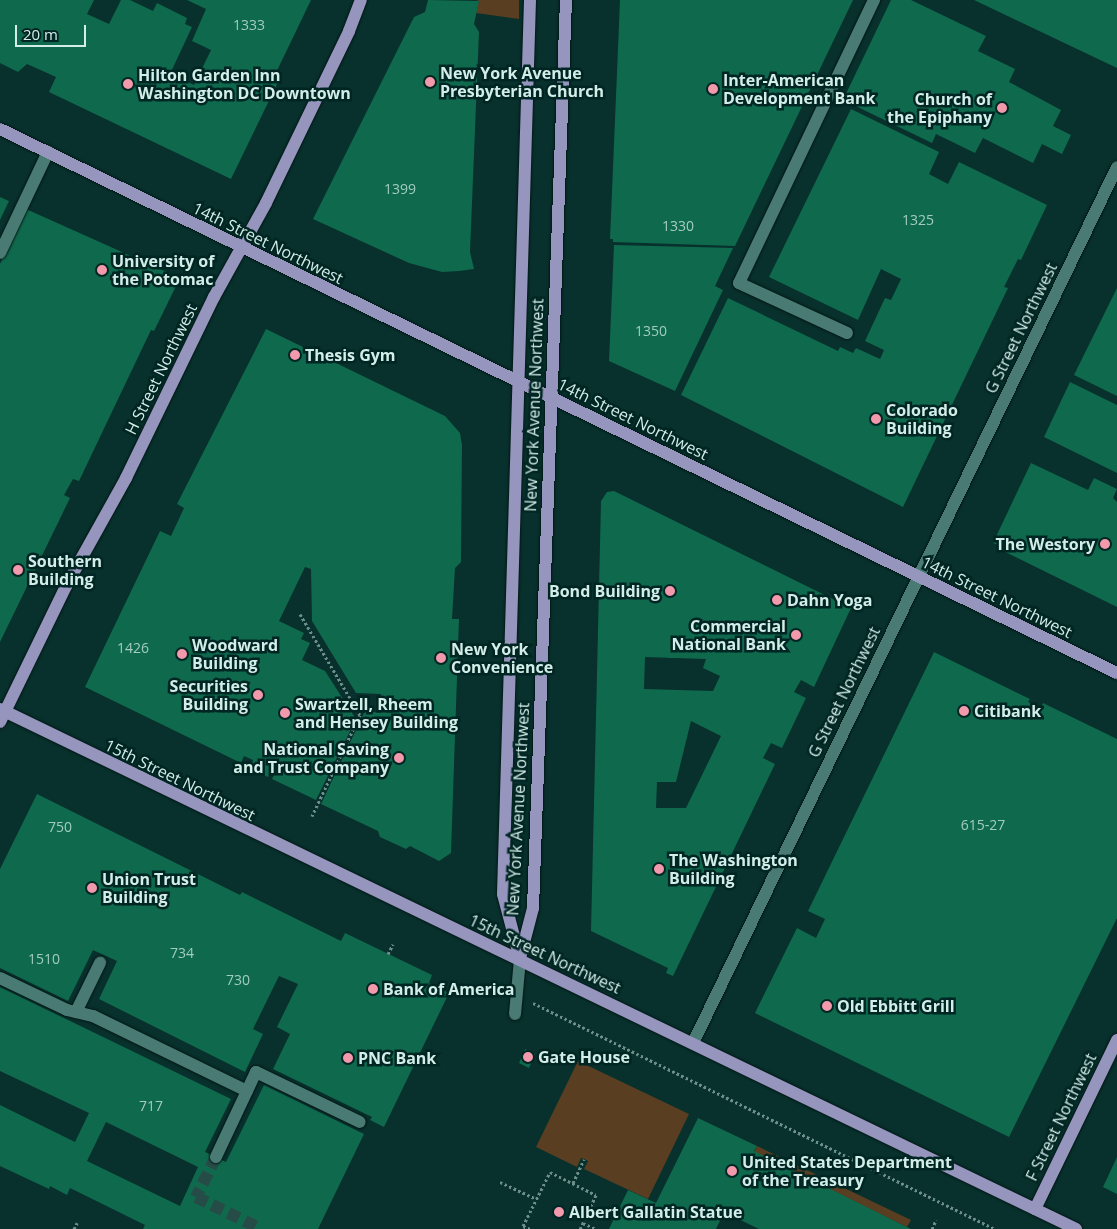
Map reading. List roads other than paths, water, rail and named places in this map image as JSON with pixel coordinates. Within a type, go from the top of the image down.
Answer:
[{"type":"main road","name":"H Street Northwest","points":[[349,31],[361,0]]},
{"type":"main road","name":"H Street Northwest","points":[[2,714],[66,586],[126,478],[349,31],[368,0]]},
{"type":"main road","name":"New York Avenue Northwest","points":[[520,959],[503,894],[520,382],[530,0]]},
{"type":"main road","name":"New York Avenue Northwest","points":[[520,959],[533,908],[566,0]]},
{"type":"main road","name":"14th Street Northwest","points":[[0,129],[241,248],[551,396],[918,578],[1117,674]]},
{"type":"main road","name":"15th Street Northwest","points":[[2,714],[458,932],[520,959],[1076,1229]]},
{"type":"main road","name":"F Street Northwest","points":[[1035,1209],[1117,1040]]},
{"type":"street","points":[[847,333],[739,283],[874,0]]},
{"type":"street","points":[[0,253],[48,152]]},
{"type":"street","name":"G Street Northwest","points":[[693,1043],[1117,167]]},
{"type":"street","points":[[515,1014],[520,959]]},
{"type":"street","points":[[76,1012],[100,963]]},
{"type":"street","points":[[0,978],[76,1012],[93,1016],[247,1090]]},
{"type":"street","points":[[216,1157],[256,1072],[360,1122]]},
{"type":"tunnel","points":[[216,1157],[196,1197],[261,1229]]},
{"type":"place","name":"New York Avenue Presbyterian Church","points":[[430,82]]},
{"type":"place","name":"Hilton Garden Inn Washington DC Downtown","points":[[128,84]]},
{"type":"place","name":"Inter-American Development Bank","points":[[713,89]]},
{"type":"place","name":"Church of the Epiphany","points":[[1002,108]]},
{"type":"place","name":"University of the Potomac","points":[[102,270]]},
{"type":"place","name":"Thesis Gym","points":[[295,355]]},
{"type":"place","name":"Colorado Building","points":[[876,419]]},
{"type":"place","name":"The Westory","points":[[1105,544]]},
{"type":"place","name":"Southern Building","points":[[18,570]]},
{"type":"place","name":"Bond Building","points":[[670,591]]},
{"type":"place","name":"Dahn Yoga","points":[[777,600]]},
{"type":"place","name":"Commercial National Bank","points":[[796,635]]},
{"type":"place","name":"Woodward Building","points":[[182,654]]},
{"type":"place","name":"New York Convenience","points":[[441,658]]},
{"type":"place","name":"Securities Building","points":[[258,695]]},
{"type":"place","name":"Citibank","points":[[964,711]]},
{"type":"place","name":"Swartzell, Rheem and Hensey Building","points":[[285,713]]},
{"type":"place","name":"National Saving and Trust Company","points":[[399,758]]},
{"type":"place","name":"The Washington Building","points":[[659,869]]},
{"type":"place","name":"Union Trust Building","points":[[92,888]]},
{"type":"place","name":"Bank of America","points":[[373,989]]},
{"type":"place","name":"Old Ebbitt Grill","points":[[827,1006]]},
{"type":"place","name":"Gate House","points":[[528,1057]]},
{"type":"place","name":"PNC Bank","points":[[348,1058]]},
{"type":"place","name":"United States Department of the Treasury","points":[[732,1171]]},
{"type":"place","name":"Albert Gallatin Statue","points":[[559,1212]]}]
